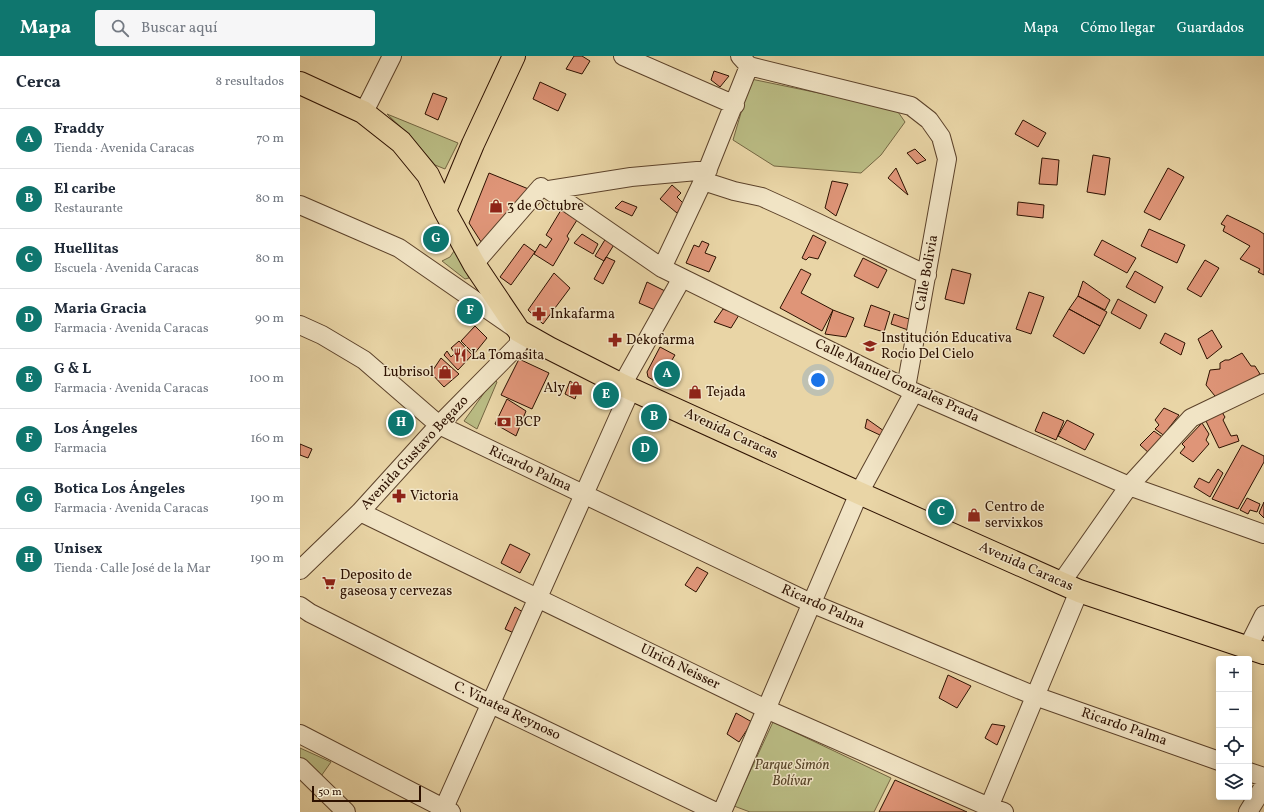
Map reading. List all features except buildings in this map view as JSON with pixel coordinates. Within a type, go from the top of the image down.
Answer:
[{"type":"main road","points":[[445,211],[473,144],[514,56]]},
{"type":"main road","name":"Avenida Caracas","points":[[300,82],[363,112],[401,142],[428,175],[445,211],[474,264],[519,331],[549,348],[627,387],[1070,587],[1256,650]]},
{"type":"street","points":[[363,112],[392,56]]},
{"type":"street","points":[[623,56],[735,105]]},
{"type":"street","points":[[662,268],[706,176],[735,105],[745,61]]},
{"type":"street","name":"Calle Bolivia","points":[[722,812],[859,493],[910,390],[927,275],[947,159],[941,137],[930,120],[911,106],[745,61]]},
{"type":"street","points":[[474,264],[545,188],[631,177],[706,176],[734,192],[762,197],[927,275]]},
{"type":"street","name":"Calle Manuel Gonzales Prada","points":[[545,188],[662,268],[910,390],[1128,486],[1264,534]]},
{"type":"street","points":[[300,205],[399,248],[519,331]]},
{"type":"street","points":[[300,734],[447,810],[491,704],[584,495],[627,387],[682,278]]},
{"type":"street","name":"Ricardo Palma","points":[[300,325],[322,335],[364,360],[439,425],[584,495],[812,603],[1035,696],[1216,760]]},
{"type":"street","name":"Avenida Gustavo Begazo","points":[[300,570],[360,512],[439,425],[519,344],[519,331]]},
{"type":"street","points":[[994,810],[1035,696],[1070,587],[1128,486],[1191,418],[1264,383]]},
{"type":"street","name":"Ulrich Neisser","points":[[360,512],[766,709],[994,810]]},
{"type":"street","name":"C. Vinatea Reynoso","points":[[300,606],[310,614],[491,704],[716,812]]},
{"type":"street","points":[[1256,650],[1264,615]]},
{"type":"street","points":[[300,767],[346,812]]},
{"type":"street","points":[[1252,773],[1264,777]]},
{"type":"street","points":[[1248,812],[1264,786]]},
{"type":"green space","points":[[751,79],[896,109],[905,122],[881,155],[861,173],[774,166],[733,140]]},
{"type":"green space","points":[[387,114],[458,143],[445,169],[435,165],[412,138]]},
{"type":"green space","points":[[456,248],[469,278],[465,279],[442,261],[450,257]]},
{"type":"green space","points":[[494,379],[497,382],[477,429],[464,421]]},
{"type":"green space","name":"Parque Simón Bolívar","points":[[773,722],[891,778],[874,812],[750,812],[734,806]]},
{"type":"green space","points":[[300,748],[331,762],[319,779],[300,757]]},
{"type":"place","name":"3 de Octubre","points":[[496,206]]},
{"type":"place","name":"Botica Los Ángeles","points":[[436,239]]},
{"type":"place","name":"Los Ángeles","points":[[470,311]]},
{"type":"place","name":"Inkafarma","points":[[539,314]]},
{"type":"place","name":"Dekofarma","points":[[615,340]]},
{"type":"place","name":"Institución Educativa Rocio Del Cielo","points":[[870,346]]},
{"type":"place","name":"La Tomasita","points":[[460,355]]},
{"type":"place","name":"Lubrisol","points":[[445,372]]},
{"type":"place","name":"Fraddy","points":[[667,374]]},
{"type":"place","name":"Aly","points":[[576,388]]},
{"type":"place","name":"Tejada","points":[[695,392]]},
{"type":"place","name":"G & L","points":[[606,395]]},
{"type":"place","name":"El caribe","points":[[654,417]]},
{"type":"place","name":"BCP","points":[[504,422]]},
{"type":"place","name":"Unisex","points":[[401,423]]},
{"type":"place","name":"Maria Gracia","points":[[645,449]]},
{"type":"place","name":"Victoria","points":[[399,496]]},
{"type":"place","name":"Huellitas","points":[[941,512]]},
{"type":"place","name":"Centro de servixkos","points":[[974,515]]},
{"type":"place","name":"Deposito de gaseosa y cervezas","points":[[329,583]]}]
